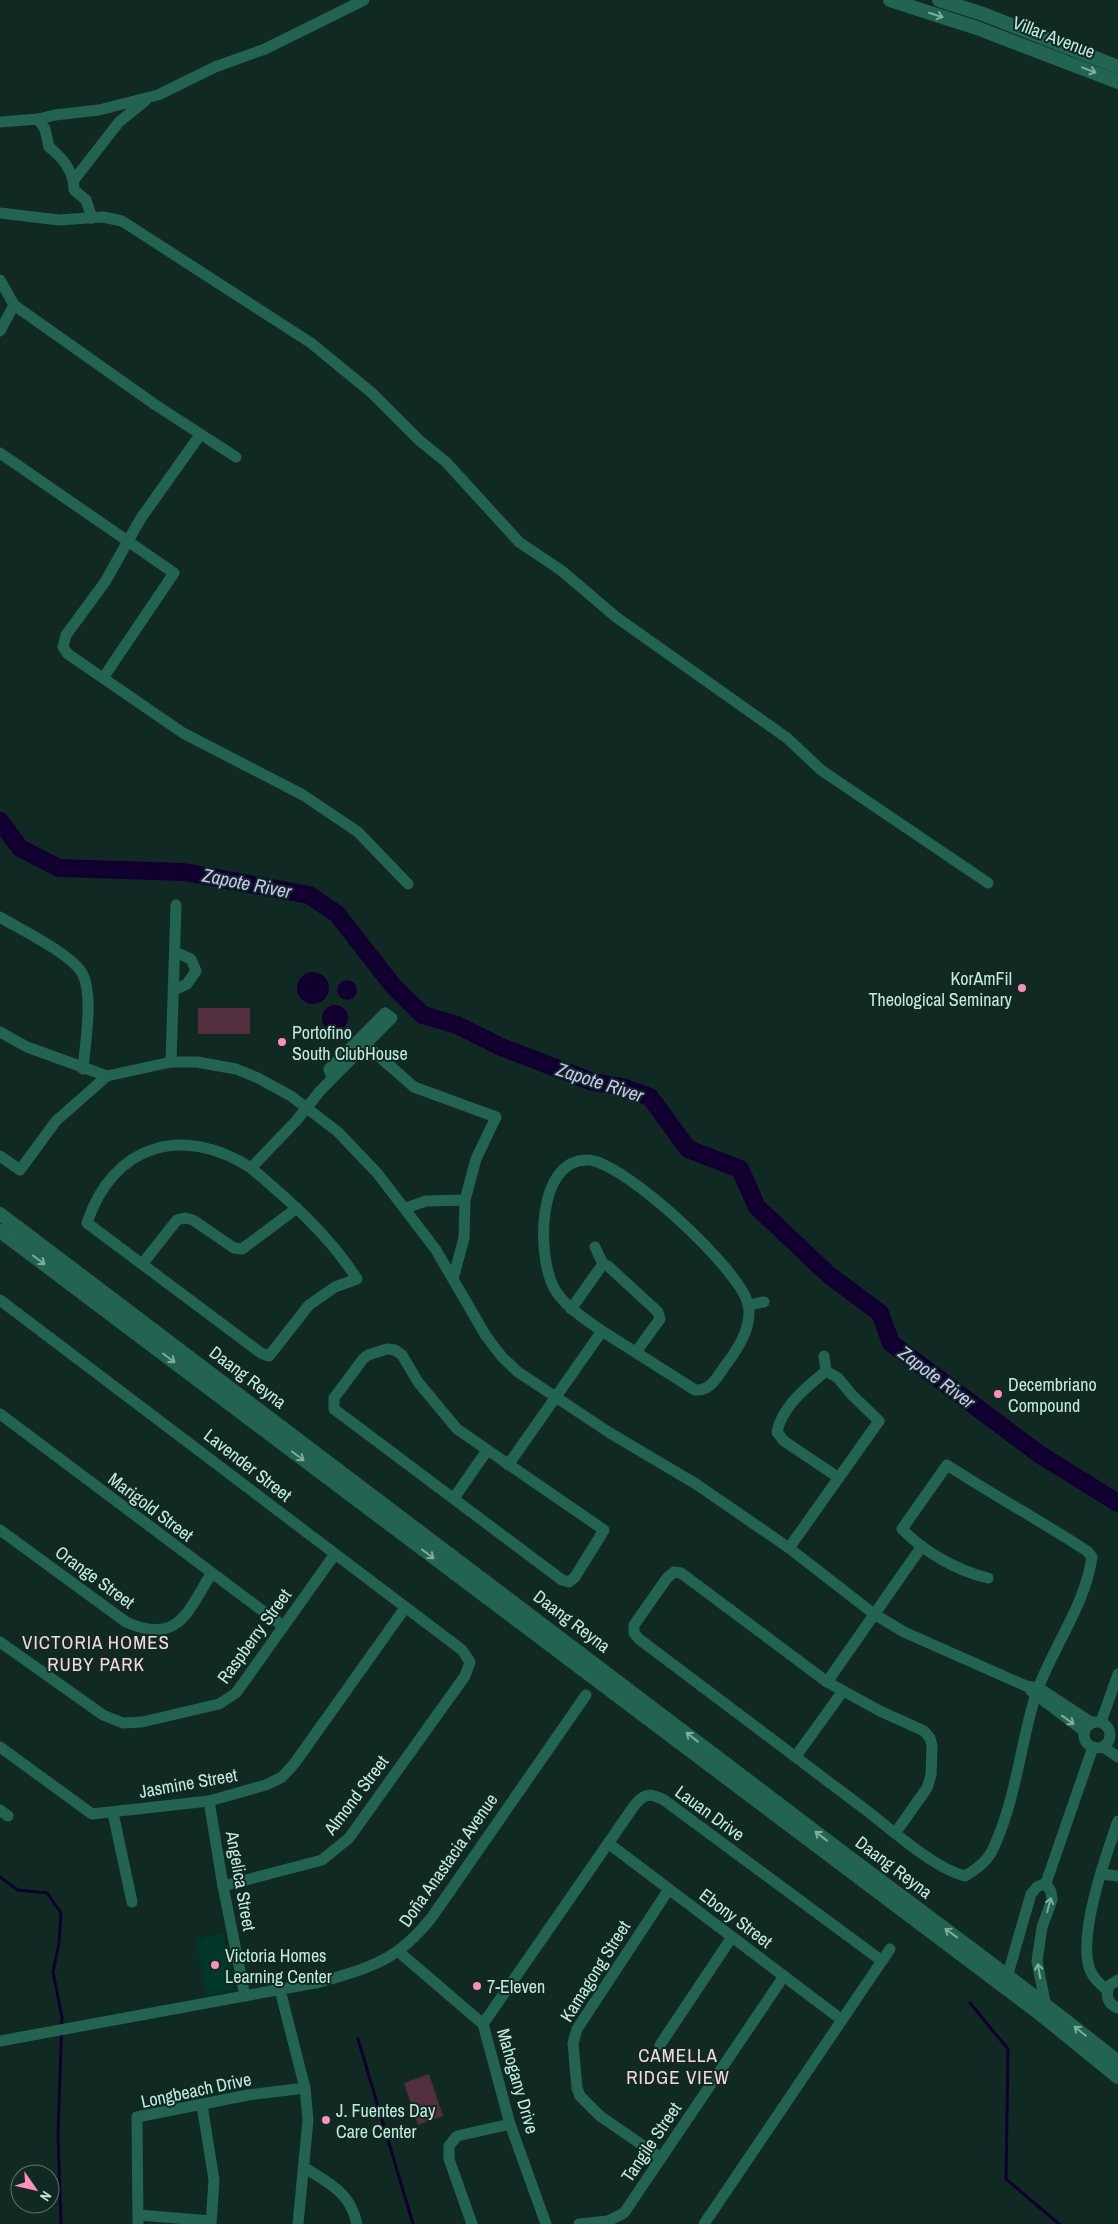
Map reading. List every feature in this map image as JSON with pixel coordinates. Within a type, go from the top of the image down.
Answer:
[{"type":"main road","name":"Villar Avenue","points":[[890,0],[977,28],[1118,82]]},
{"type":"main road","name":"Villar Avenue","points":[[939,0],[983,14],[1118,66]]},
{"type":"main road","name":"Daang Reyna","points":[[0,1214],[595,1671],[1004,1980],[1118,2062]]},
{"type":"main road","name":"Daang Reyna","points":[[0,1231],[595,1671]]},
{"type":"main road","name":"Daang Reyna","points":[[1042,2008],[1118,2077]]},
{"type":"street","points":[[0,122],[38,119],[99,110],[148,99],[215,67],[265,49],[364,0]]},
{"type":"street","points":[[74,180],[119,122],[148,99]]},
{"type":"street","points":[[38,119],[45,129],[49,148],[62,157],[74,180],[74,190],[86,200],[92,218]]},
{"type":"street","points":[[0,213],[59,220],[103,217],[122,220],[311,344],[372,393],[420,441],[446,462],[520,542],[562,571],[616,617],[787,738],[821,770],[988,883]]},
{"type":"street","points":[[0,280],[14,305],[200,435],[236,457]]},
{"type":"street","points":[[0,331],[14,305]]},
{"type":"street","points":[[200,435],[141,518],[110,574],[66,635],[63,647],[68,654],[183,733],[311,800],[358,832],[408,884]]},
{"type":"street","points":[[0,454],[174,573],[103,678]]},
{"type":"street","points":[[171,1062],[176,905]]},
{"type":"street","points":[[0,917],[64,956],[77,965],[83,974],[87,986],[87,1010],[83,1069]]},
{"type":"street","points":[[174,990],[188,984],[196,972],[191,959],[175,952]]},
{"type":"street","points":[[252,1168],[296,1122],[307,1106],[332,1079],[392,1018],[385,1013],[329,1069],[332,1079]]},
{"type":"street","points":[[0,1032],[27,1047],[83,1069],[107,1076],[171,1062],[211,1064],[236,1069],[278,1088],[307,1106],[355,1147],[406,1208],[436,1250],[486,1336],[502,1357],[518,1372],[556,1399],[696,1484],[789,1548],[874,1614],[904,1632],[1026,1686],[1092,1725],[1108,1728],[1114,1737],[1098,1747],[1046,1883],[1037,1887],[1031,1894],[1004,1980]]},
{"type":"street","points":[[365,1044],[414,1087],[496,1117],[476,1159],[465,1200],[464,1238],[453,1279]]},
{"type":"street","points":[[0,1156],[20,1170],[56,1121],[107,1076]]},
{"type":"street","points":[[180,1145],[220,1151],[252,1168],[297,1208],[326,1238],[356,1279],[334,1286],[310,1305],[269,1356],[261,1353],[87,1223],[94,1200],[120,1168],[138,1156],[158,1147],[180,1145]]},
{"type":"street","points":[[579,1160],[602,1162],[628,1179],[681,1222],[734,1276],[748,1305],[749,1320],[740,1346],[711,1385],[703,1391],[695,1390],[602,1331],[571,1309],[554,1288],[544,1244],[544,1221],[549,1194],[556,1178],[565,1167],[579,1160]]},
{"type":"street","points":[[406,1208],[426,1201],[465,1200]]},
{"type":"street","points":[[143,1263],[177,1220],[185,1218],[193,1220],[234,1248],[242,1249],[297,1208]]},
{"type":"street","points":[[595,1247],[603,1264],[614,1270],[658,1312],[660,1319],[636,1352]]},
{"type":"street","points":[[571,1309],[603,1264]]},
{"type":"street","name":"Lavender Street","points":[[0,1300],[462,1650],[470,1662]]},
{"type":"street","points":[[748,1305],[764,1302]]},
{"type":"street","points":[[508,1465],[602,1331]]},
{"type":"street","points":[[387,1349],[395,1350],[402,1356],[439,1410],[457,1429],[486,1452],[508,1465],[604,1530],[576,1577],[569,1582],[562,1580],[334,1409],[334,1398],[368,1355],[387,1349]]},
{"type":"street","points":[[824,1356],[826,1371]]},
{"type":"street","points":[[789,1548],[879,1421],[852,1395],[838,1378],[826,1371]]},
{"type":"street","points":[[826,1371],[796,1398],[778,1424],[777,1432],[784,1440],[839,1478]]},
{"type":"street","name":"Marigold Street","points":[[0,1414],[282,1626]]},
{"type":"street","points":[[454,1498],[486,1452]]},
{"type":"street","points":[[896,1832],[927,1788],[931,1775],[932,1746],[930,1738],[919,1728],[843,1692],[827,1682],[681,1573],[674,1572],[666,1578],[634,1625],[634,1633],[639,1639],[896,1832],[948,1870],[965,1876],[988,1859],[1014,1790],[1037,1692],[1071,1619],[1090,1567],[1092,1556],[1087,1551],[947,1464],[902,1529],[922,1546],[961,1569],[988,1578]]},
{"type":"street","name":"Orange Street","points":[[0,1530],[126,1622],[140,1628],[167,1629],[179,1622],[211,1574]]},
{"type":"street","points":[[827,1682],[922,1546]]},
{"type":"street","name":"Raspberry Street","points":[[0,1642],[103,1714],[123,1723],[132,1724],[219,1704],[236,1693],[334,1554]]},
{"type":"street","name":"Jasmine Street","points":[[0,1747],[92,1814],[113,1814],[209,1801],[266,1785],[282,1777],[294,1764],[405,1608]]},
{"type":"street","name":"Almond Street","points":[[223,1886],[322,1860],[336,1851],[349,1838],[465,1676],[470,1662]]},
{"type":"street","points":[[1118,1674],[1092,1725],[1086,1742],[1118,1757]]},
{"type":"street","points":[[796,1756],[843,1692]]},
{"type":"street","name":"Doña Anastacia Avenue","points":[[0,2041],[280,1990],[355,1972],[399,1952],[432,1917],[586,1695]]},
{"type":"street","name":"Lauan Drive","points":[[483,2024],[638,1800],[645,1795],[656,1796],[882,1961]]},
{"type":"street","name":"Angelica Street","points":[[209,1801],[223,1886],[245,1996]]},
{"type":"street","points":[[113,1814],[132,1902]]},
{"type":"street","points":[[1107,1990],[1096,1981],[1090,1971],[1086,1943],[1101,1874],[1118,1820]]},
{"type":"street","name":"Ebony Street","points":[[608,1843],[842,2020]]},
{"type":"street","points":[[1101,1874],[1118,1876]]},
{"type":"street","points":[[1042,2008],[1038,1961],[1042,1927],[1052,1900],[1051,1892],[1046,1883]]},
{"type":"street","name":"Kamagong Street","points":[[661,2158],[585,2103],[577,2088],[573,2043],[577,2029],[669,1889]]},
{"type":"street","points":[[660,2045],[732,1936]]},
{"type":"street","points":[[704,2224],[890,1949]]},
{"type":"street","name":"Mahogany Drive","points":[[399,1952],[483,2024],[510,2124],[546,2224]]},
{"type":"street","name":"Tangile Street","points":[[579,2224],[608,2221],[624,2213],[784,1976]]},
{"type":"street","points":[[1118,1980],[1110,1985],[1107,1990],[1109,2002],[1118,2008]]},
{"type":"street","points":[[280,1990],[305,2088],[308,2129],[298,2224]]},
{"type":"street","name":"Longbeach Drive","points":[[139,2220],[137,2117],[248,2095],[305,2088]]},
{"type":"street","points":[[139,2220],[211,2222],[214,2172],[202,2105]]},
{"type":"street","points":[[472,2224],[449,2159],[449,2146],[457,2136],[510,2124]]},
{"type":"street","points":[[305,2168],[332,2183],[341,2191],[355,2216],[357,2224]]},
{"type":"shaded area","points":[[313,972],[319,973],[324,977],[328,982],[328,994],[324,999],[319,1003],[313,1004],[307,1003],[302,999],[298,994],[297,988],[298,982],[302,977],[307,973]]},
{"type":"shaded area","points":[[347,980],[354,983],[357,990],[354,997],[347,1000],[340,997],[337,990],[340,983]]},
{"type":"shaded area","points":[[335,1005],[344,1009],[348,1018],[344,1027],[335,1031],[326,1027],[322,1018],[326,1009]]},
{"type":"shaded area","points":[[198,1008],[250,1008],[250,1034],[198,1034]]},
{"type":"shaded area","name":"Victoria Homes Learning Center","points":[[223,1933],[235,1990],[206,1996],[196,1939]]},
{"type":"shaded area","points":[[429,2074],[443,2116],[418,2125],[404,2083]]},
{"type":"shaded area","name":"J. Fuentes Day Care Center","points":[[326,2113],[331,2115],[333,2120],[331,2125],[326,2127],[321,2125],[319,2120],[321,2115]]},
{"type":"waterway","name":"Zapote River","points":[[0,821],[20,848],[59,868],[184,872],[309,895],[337,914],[394,987],[423,1015],[457,1025],[501,1047],[593,1082],[622,1087],[650,1097],[688,1149],[740,1169],[757,1207],[829,1275],[880,1313],[891,1343],[1039,1454],[1118,1503]]},
{"type":"waterway","points":[[0,1877],[18,1890],[47,1893],[61,1913],[59,1943],[53,1972],[62,2017],[58,2134],[61,2224]]},
{"type":"waterway","points":[[970,2003],[1008,2049],[1006,2179],[1059,2224]]},
{"type":"waterway","points":[[358,2039],[413,2224]]},
{"type":"place","name":"KorAmFil Theological Seminary","points":[[1022,988]]},
{"type":"place","name":"Portofino South ClubHouse","points":[[282,1042]]},
{"type":"place","name":"Decembriano Compound","points":[[998,1394]]},
{"type":"place","name":"Victoria Homes Learning Center","points":[[215,1965]]},
{"type":"place","name":"7-Eleven","points":[[477,1986]]},
{"type":"place","name":"J. Fuentes Day Care Center","points":[[326,2120]]},
{"type":"district","name":"VICTORIA HOMES RUBY PARK","points":[[96,1653]]},
{"type":"district","name":"CAMELLA RIDGE VIEW","points":[[678,2066]]}]
